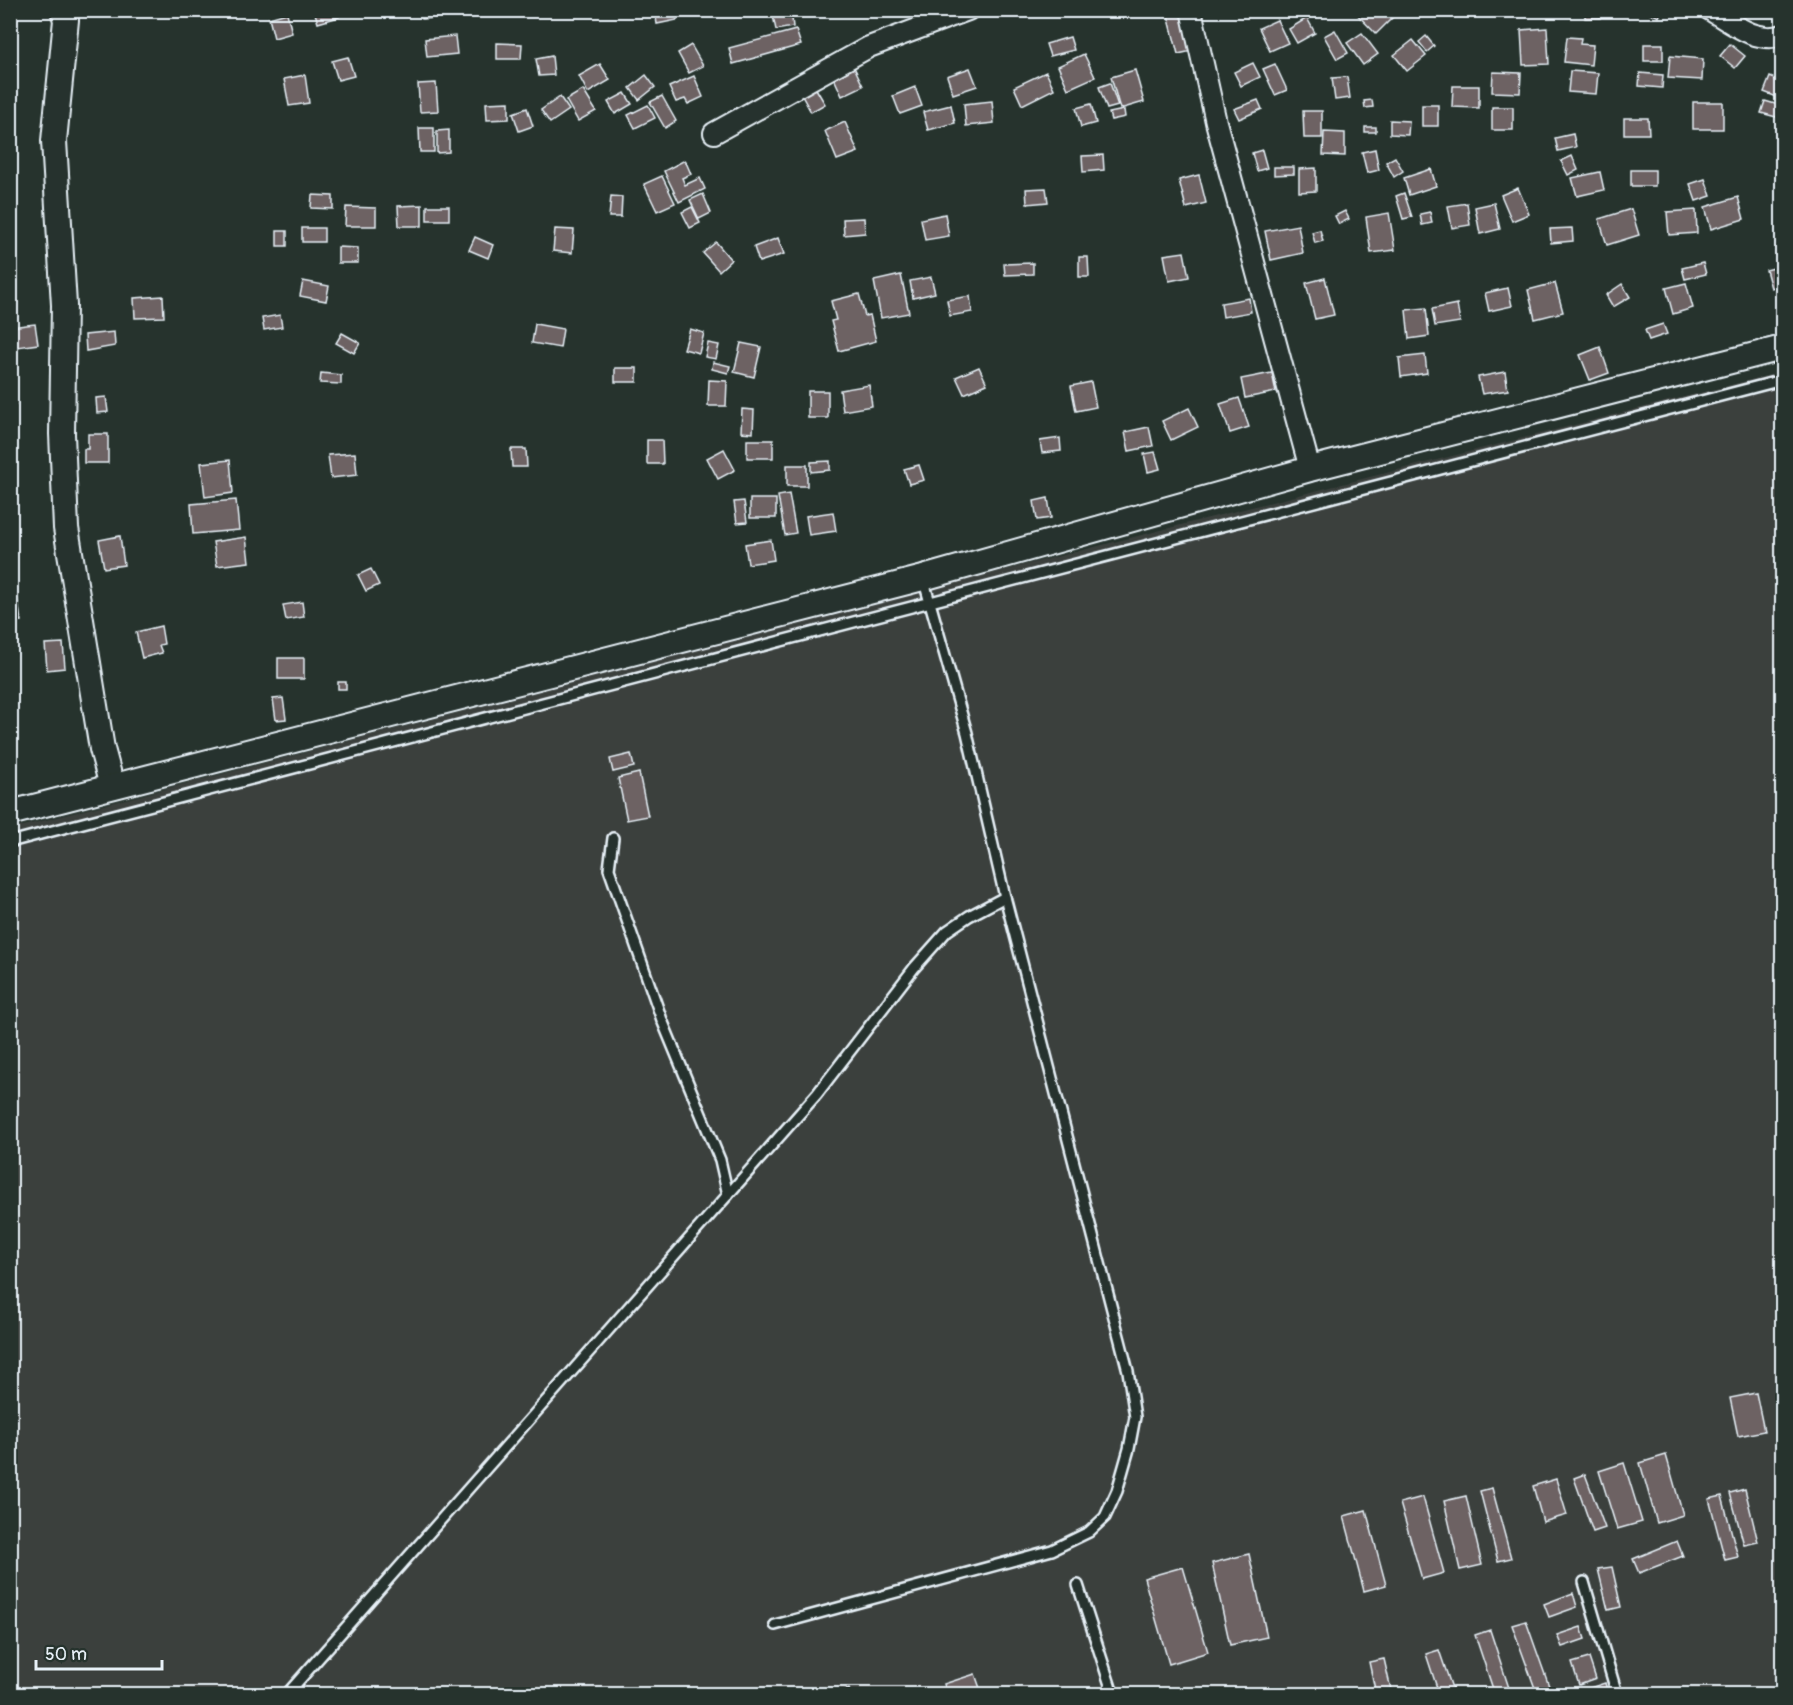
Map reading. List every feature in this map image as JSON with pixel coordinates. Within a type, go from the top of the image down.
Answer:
[{"type":"street","points":[[63,10],[66,20],[54,141],[64,304],[63,434],[66,528],[102,749],[112,786]]},
{"type":"street","points":[[714,133],[869,47],[968,10]]},
{"type":"street","points":[[1191,10],[1216,122],[1310,469]]},
{"type":"street","points":[[1710,10],[1756,37],[1765,39],[1782,35]]},
{"type":"street","points":[[10,813],[923,578],[1310,469],[1782,348]]},
{"type":"lane","points":[[10,842],[931,604],[1782,380]]},
{"type":"lane","points":[[775,1624],[1052,1550],[1089,1532],[1105,1517],[1117,1491],[1135,1417],[1128,1371],[1005,897],[967,733],[923,578]]},
{"type":"lane","points":[[613,838],[609,869],[662,1020],[720,1160],[728,1196]]},
{"type":"lane","points":[[286,1695],[817,1094],[914,969],[947,931],[969,916],[1005,897]]},
{"type":"lane","points":[[1584,1582],[1617,1695]]},
{"type":"lane","points":[[1078,1585],[1113,1695]]},
{"type":"shaded area","points":[[1782,372],[1782,1694],[11,1694],[11,829],[969,579]]},
{"type":"building","points":[[314,10],[337,10],[339,17],[318,23]]},
{"type":"building","points":[[421,10],[447,10],[448,17],[422,19]]},
{"type":"building","points":[[655,10],[676,10],[677,20],[657,24]]},
{"type":"building","points":[[791,10],[793,27],[776,30],[772,11]]},
{"type":"building","points":[[1181,10],[1192,51],[1178,54],[1167,11]]},
{"type":"building","points":[[1353,10],[1388,10],[1394,16],[1376,34]]},
{"type":"building","points":[[1585,10],[1600,10],[1600,18],[1585,18]]},
{"type":"building","points":[[1644,10],[1662,10],[1659,17]]},
{"type":"building","points":[[287,13],[292,33],[274,38],[269,18]]},
{"type":"building","points":[[1307,18],[1315,33],[1297,43],[1289,29]]},
{"type":"building","points":[[1277,20],[1288,43],[1270,51],[1259,28]]},
{"type":"building","points":[[1547,28],[1549,64],[1523,65],[1521,30]]},
{"type":"building","points":[[796,30],[801,45],[733,64],[729,48]]},
{"type":"building","points":[[1335,30],[1348,53],[1337,59],[1324,36]]},
{"type":"building","points":[[1362,33],[1378,54],[1363,65],[1347,43]]},
{"type":"building","points":[[455,36],[457,54],[427,57],[425,39]]},
{"type":"building","points":[[1426,36],[1434,46],[1427,52],[1419,42]]},
{"type":"building","points":[[1070,37],[1074,50],[1050,56],[1046,44]]},
{"type":"building","points":[[1567,37],[1581,38],[1580,44],[1593,45],[1591,65],[1564,62]]},
{"type":"building","points":[[1413,40],[1426,56],[1407,71],[1394,55]]},
{"type":"building","points":[[497,43],[522,44],[521,59],[497,59]]},
{"type":"building","points":[[1644,44],[1663,44],[1663,61],[1644,61]]},
{"type":"building","points":[[1730,44],[1745,56],[1735,68],[1720,56]]},
{"type":"building","points":[[691,45],[703,66],[689,73],[678,53]]},
{"type":"building","points":[[1084,54],[1095,77],[1068,89],[1058,66]]},
{"type":"building","points":[[552,56],[554,75],[539,76],[536,59]]},
{"type":"building","points":[[1670,56],[1703,59],[1702,80],[1668,78]]},
{"type":"building","points":[[348,57],[354,76],[338,80],[332,61]]},
{"type":"building","points":[[1253,63],[1260,77],[1241,86],[1234,72]]},
{"type":"building","points":[[600,64],[610,80],[588,93],[579,76]]},
{"type":"building","points":[[1275,64],[1287,90],[1275,95],[1263,69]]},
{"type":"building","points":[[854,67],[863,86],[842,96],[833,76]]},
{"type":"building","points":[[970,68],[977,86],[953,94],[947,76]]},
{"type":"building","points":[[1135,70],[1144,102],[1120,109],[1111,77]]},
{"type":"building","points":[[1570,71],[1598,73],[1596,94],[1568,92]]},
{"type":"building","points":[[1046,72],[1054,89],[1022,105],[1014,87]]},
{"type":"building","points":[[1493,72],[1521,73],[1520,93],[1492,92]]},
{"type":"building","points":[[1640,73],[1663,75],[1662,88],[1639,86]]},
{"type":"building","points":[[305,75],[309,103],[289,106],[284,79]]},
{"type":"building","points":[[646,75],[655,87],[639,100],[630,88]]},
{"type":"building","points":[[694,76],[703,97],[688,104],[685,99],[676,102],[669,87]]},
{"type":"building","points":[[1347,77],[1350,98],[1335,100],[1332,78]]},
{"type":"building","points":[[1770,77],[1782,82],[1782,99],[1764,92]]},
{"type":"building","points":[[436,83],[438,111],[420,112],[418,84]]},
{"type":"building","points":[[1110,83],[1118,106],[1107,109],[1099,87]]},
{"type":"building","points":[[1453,86],[1479,86],[1479,108],[1452,107]]},
{"type":"building","points":[[815,87],[825,104],[811,112],[801,94]]},
{"type":"building","points":[[915,87],[922,106],[900,114],[893,96]]},
{"type":"building","points":[[583,90],[596,111],[578,121],[566,100]]},
{"type":"building","points":[[625,93],[632,104],[615,114],[608,102]]},
{"type":"building","points":[[662,96],[676,121],[665,128],[650,102]]},
{"type":"building","points":[[560,97],[569,110],[550,123],[541,110]]},
{"type":"building","points":[[1258,100],[1262,109],[1239,119],[1234,109]]},
{"type":"building","points":[[1372,100],[1373,107],[1365,108],[1364,101]]},
{"type":"building","points":[[992,101],[994,123],[966,126],[964,104]]},
{"type":"building","points":[[1765,101],[1782,106],[1780,118],[1761,113]]},
{"type":"building","points":[[509,102],[509,119],[487,120],[486,103]]},
{"type":"building","points":[[1693,102],[1723,102],[1723,129],[1693,129]]},
{"type":"building","points":[[1091,104],[1096,123],[1081,127],[1076,108]]},
{"type":"building","points":[[648,105],[655,118],[635,128],[628,115]]},
{"type":"building","points":[[951,105],[955,123],[928,130],[923,112]]},
{"type":"building","points":[[1422,105],[1438,105],[1438,126],[1422,126]]},
{"type":"building","points":[[1492,107],[1513,107],[1513,130],[1492,130]]},
{"type":"building","points":[[527,108],[533,126],[519,131],[513,113]]},
{"type":"building","points":[[1124,110],[1125,117],[1111,120],[1109,113]]},
{"type":"building","points":[[1303,111],[1322,111],[1322,138],[1304,138]]},
{"type":"building","points":[[1624,118],[1648,118],[1649,134],[1624,134]]},
{"type":"building","points":[[1390,120],[1409,121],[1408,135],[1390,134]]},
{"type":"building","points":[[845,122],[858,152],[837,160],[825,131]]},
{"type":"building","points":[[1365,127],[1376,127],[1376,132],[1365,132]]},
{"type":"building","points":[[419,128],[434,128],[434,152],[420,152]]},
{"type":"building","points":[[449,130],[449,152],[437,153],[437,131]]},
{"type":"building","points":[[1324,132],[1345,133],[1345,156],[1323,155]]},
{"type":"building","points":[[1573,134],[1576,147],[1558,151],[1555,138]]},
{"type":"building","points":[[1375,149],[1379,170],[1367,173],[1362,152]]},
{"type":"building","points":[[1262,150],[1267,168],[1257,171],[1252,153]]},
{"type":"building","points":[[1103,155],[1104,170],[1083,172],[1082,156]]},
{"type":"building","points":[[1572,156],[1578,170],[1568,175],[1561,161]]},
{"type":"building","points":[[1395,157],[1403,171],[1394,177],[1386,162]]},
{"type":"building","points":[[685,160],[691,174],[682,178],[685,185],[700,178],[705,189],[679,202],[664,171]]},
{"type":"building","points":[[1274,167],[1294,167],[1294,174],[1274,175]]},
{"type":"building","points":[[1316,168],[1316,191],[1299,192],[1299,169]]},
{"type":"building","points":[[1431,169],[1436,186],[1409,195],[1404,178]]},
{"type":"building","points":[[1631,170],[1655,170],[1655,186],[1631,186]]},
{"type":"building","points":[[1600,172],[1604,190],[1577,196],[1572,178]]},
{"type":"building","points":[[1199,175],[1206,203],[1186,208],[1179,180]]},
{"type":"building","points":[[662,176],[675,203],[657,211],[644,184]]},
{"type":"building","points":[[1705,179],[1711,196],[1696,201],[1690,184]]},
{"type":"building","points":[[1046,188],[1048,202],[1027,204],[1026,189]]},
{"type":"building","points":[[1518,188],[1529,214],[1512,221],[1501,195]]},
{"type":"building","points":[[1404,193],[1412,217],[1403,219],[1396,196]]},
{"type":"building","points":[[703,194],[711,213],[699,219],[690,200]]},
{"type":"building","points":[[312,195],[333,196],[333,209],[311,208]]},
{"type":"building","points":[[611,196],[622,197],[621,217],[609,217]]},
{"type":"building","points":[[1738,197],[1744,219],[1711,229],[1705,207]]},
{"type":"building","points":[[1467,203],[1470,225],[1452,228],[1448,206]]},
{"type":"building","points":[[1494,203],[1500,229],[1480,234],[1475,207]]},
{"type":"building","points":[[422,205],[422,226],[399,226],[398,206]]},
{"type":"building","points":[[427,206],[449,206],[449,220],[427,220]]},
{"type":"building","points":[[346,207],[376,208],[376,226],[345,226]]},
{"type":"building","points":[[692,207],[700,223],[690,228],[682,212]]},
{"type":"building","points":[[1631,209],[1639,235],[1607,245],[1599,219]]},
{"type":"building","points":[[1696,210],[1697,233],[1669,235],[1667,212]]},
{"type":"building","points":[[1345,211],[1349,219],[1339,224],[1335,216]]},
{"type":"building","points":[[1430,212],[1432,223],[1422,225],[1420,214]]},
{"type":"building","points":[[1389,213],[1395,250],[1371,253],[1366,217]]},
{"type":"building","points":[[945,214],[949,236],[925,240],[921,219]]},
{"type":"building","points":[[864,218],[865,233],[844,235],[843,219]]},
{"type":"building","points":[[1298,225],[1303,253],[1271,260],[1265,231]]},
{"type":"building","points":[[302,228],[324,228],[324,242],[302,242]]},
{"type":"building","points":[[1572,228],[1573,241],[1551,243],[1550,229]]},
{"type":"building","points":[[555,229],[574,230],[572,253],[553,251]]},
{"type":"building","points":[[1320,230],[1323,241],[1315,243],[1312,232]]},
{"type":"building","points":[[277,231],[287,231],[287,246],[277,246]]},
{"type":"building","points":[[475,237],[493,245],[488,258],[469,250]]},
{"type":"building","points":[[778,238],[784,254],[759,262],[754,247]]},
{"type":"building","points":[[716,242],[731,260],[719,271],[703,253]]},
{"type":"building","points":[[338,247],[358,248],[358,263],[338,263]]},
{"type":"building","points":[[1184,252],[1189,277],[1169,281],[1164,255]]},
{"type":"building","points":[[1079,257],[1088,257],[1089,277],[1079,277]]},
{"type":"building","points":[[1033,263],[1033,274],[1005,275],[1004,264]]},
{"type":"building","points":[[1703,263],[1706,274],[1685,279],[1682,268]]},
{"type":"building","points":[[1782,266],[1782,285],[1771,288],[1766,270]]},
{"type":"building","points":[[901,275],[909,313],[881,318],[874,281]]},
{"type":"building","points":[[931,277],[935,293],[913,298],[910,281]]},
{"type":"building","points":[[1325,278],[1334,315],[1315,319],[1306,283]]},
{"type":"building","points":[[303,281],[329,286],[326,301],[300,296]]},
{"type":"building","points":[[1555,283],[1563,312],[1535,319],[1528,290]]},
{"type":"building","points":[[1686,283],[1693,308],[1673,314],[1666,288]]},
{"type":"building","points":[[1622,284],[1630,297],[1613,307],[1606,295]]},
{"type":"building","points":[[1508,288],[1512,306],[1489,311],[1485,293]]},
{"type":"building","points":[[859,294],[865,316],[870,315],[876,341],[839,351],[831,321],[836,320],[831,301]]},
{"type":"building","points":[[163,296],[164,317],[135,318],[134,298]]},
{"type":"building","points":[[970,296],[972,312],[950,316],[947,300]]},
{"type":"building","points":[[1249,298],[1251,312],[1223,317],[1221,303]]},
{"type":"building","points":[[1457,304],[1460,322],[1435,326],[1432,309]]},
{"type":"building","points":[[1426,308],[1429,336],[1409,339],[1406,310]]},
{"type":"building","points":[[280,315],[282,327],[264,330],[262,318]]},
{"type":"building","points":[[35,324],[38,344],[10,348],[10,327]]},
{"type":"building","points":[[535,324],[563,329],[560,348],[532,343]]},
{"type":"building","points":[[1663,324],[1667,334],[1649,340],[1645,330]]},
{"type":"building","points":[[690,329],[704,333],[699,353],[684,349]]},
{"type":"building","points":[[114,332],[115,346],[86,351],[85,335]]},
{"type":"building","points":[[342,333],[360,343],[354,353],[336,343]]},
{"type":"building","points":[[708,343],[719,345],[716,359],[705,357]]},
{"type":"building","points":[[741,343],[761,347],[754,377],[734,372]]},
{"type":"building","points":[[1600,347],[1609,373],[1590,380],[1580,355]]},
{"type":"building","points":[[1425,355],[1427,373],[1401,377],[1399,358]]},
{"type":"building","points":[[713,362],[730,366],[728,373],[712,369]]},
{"type":"building","points":[[10,364],[15,364],[15,377],[10,377]]},
{"type":"building","points":[[979,367],[987,384],[964,394],[956,377]]},
{"type":"building","points":[[615,368],[637,368],[637,382],[615,382]]},
{"type":"building","points":[[1505,372],[1508,390],[1482,394],[1478,377]]},
{"type":"building","points":[[321,373],[341,375],[341,384],[320,383]]},
{"type":"building","points":[[1272,373],[1276,392],[1245,398],[1241,379]]},
{"type":"building","points":[[709,380],[727,381],[726,406],[708,406]]},
{"type":"building","points":[[1091,382],[1096,407],[1076,411],[1071,386]]},
{"type":"building","points":[[869,385],[872,406],[843,411],[840,390]]},
{"type":"building","points":[[808,391],[828,391],[828,418],[808,418]]},
{"type":"building","points":[[10,394],[15,394],[15,405],[10,405]]},
{"type":"building","points":[[106,397],[108,412],[97,413],[96,398]]},
{"type":"building","points":[[1239,398],[1249,427],[1230,433],[1220,404]]},
{"type":"building","points":[[1189,408],[1198,427],[1171,440],[1162,421]]},
{"type":"building","points":[[742,409],[754,410],[753,433],[741,432]]},
{"type":"building","points":[[1149,427],[1153,446],[1129,451],[1125,432]]},
{"type":"building","points":[[88,434],[108,434],[108,463],[84,463],[84,449],[88,449]]},
{"type":"building","points":[[1060,438],[1061,451],[1042,453],[1040,441]]},
{"type":"building","points":[[647,440],[662,440],[663,464],[647,464]]},
{"type":"building","points":[[747,440],[773,440],[773,458],[747,458]]},
{"type":"building","points":[[511,449],[526,449],[527,467],[512,467]]},
{"type":"building","points":[[724,449],[735,470],[718,479],[707,458]]},
{"type":"building","points":[[1155,452],[1160,469],[1148,472],[1144,454]]},
{"type":"building","points":[[355,453],[357,475],[331,478],[328,455]]},
{"type":"building","points":[[230,460],[233,493],[205,497],[201,463]]},
{"type":"building","points":[[830,461],[830,470],[811,472],[811,462]]},
{"type":"building","points":[[787,465],[807,465],[807,486],[787,486]]},
{"type":"building","points":[[919,465],[924,480],[909,484],[904,469]]},
{"type":"building","points":[[789,494],[796,533],[785,535],[778,496]]},
{"type":"building","points":[[1048,498],[1051,518],[1037,520],[1034,501]]},
{"type":"building","points":[[750,499],[776,499],[776,518],[750,518]]},
{"type":"building","points":[[236,500],[239,530],[193,534],[191,504]]},
{"type":"building","points":[[744,501],[747,522],[737,523],[734,502]]},
{"type":"building","points":[[833,512],[836,531],[809,535],[806,516]]},
{"type":"building","points":[[120,536],[124,565],[104,568],[99,540]]},
{"type":"building","points":[[246,537],[249,562],[217,566],[213,542]]},
{"type":"building","points":[[771,540],[774,560],[748,564],[745,544]]},
{"type":"building","points":[[371,569],[379,585],[366,591],[358,575]]},
{"type":"building","points":[[17,594],[21,621],[10,622],[10,596]]},
{"type":"building","points":[[302,602],[304,617],[286,620],[283,605]]},
{"type":"building","points":[[161,626],[164,644],[159,645],[162,653],[142,658],[136,632]]},
{"type":"building","points":[[63,643],[65,668],[47,670],[45,644]]},
{"type":"building","points":[[278,658],[304,658],[304,679],[278,679]]},
{"type":"building","points":[[338,682],[346,682],[346,689],[338,689]]},
{"type":"building","points":[[283,698],[286,719],[276,720],[273,699]]},
{"type":"building","points":[[631,754],[634,767],[613,772],[610,759]]},
{"type":"building","points":[[639,773],[648,816],[627,820],[618,778]]},
{"type":"building","points":[[1756,1393],[1764,1431],[1738,1436],[1730,1398]]},
{"type":"building","points":[[1666,1455],[1683,1515],[1657,1523],[1640,1463]]},
{"type":"building","points":[[1624,1463],[1642,1522],[1617,1529],[1599,1471]]},
{"type":"building","points":[[1585,1474],[1605,1528],[1593,1532],[1574,1478]]},
{"type":"building","points":[[1556,1479],[1567,1515],[1543,1522],[1533,1486]]},
{"type":"building","points":[[1492,1488],[1511,1558],[1498,1561],[1480,1491]]},
{"type":"building","points":[[1745,1489],[1758,1542],[1744,1545],[1730,1493]]},
{"type":"building","points":[[1466,1496],[1482,1565],[1460,1570],[1444,1501]]},
{"type":"building","points":[[1722,1496],[1738,1557],[1725,1560],[1709,1499]]},
{"type":"building","points":[[1423,1497],[1444,1573],[1422,1579],[1400,1503]]},
{"type":"building","points":[[1366,1510],[1386,1585],[1364,1591],[1344,1516]]},
{"type":"building","points":[[1677,1541],[1683,1556],[1639,1573],[1633,1559]]},
{"type":"building","points":[[1249,1554],[1267,1637],[1230,1645],[1212,1563]]},
{"type":"building","points":[[1183,1567],[1208,1652],[1169,1664],[1144,1578]]},
{"type":"building","points":[[1612,1567],[1621,1607],[1608,1610],[1598,1569]]},
{"type":"building","points":[[1573,1593],[1577,1607],[1549,1617],[1544,1604]]},
{"type":"building","points":[[1526,1621],[1549,1686],[1536,1691],[1512,1625]]},
{"type":"building","points":[[1581,1627],[1585,1639],[1562,1647],[1557,1635]]},
{"type":"building","points":[[1490,1630],[1509,1688],[1494,1692],[1475,1635]]},
{"type":"building","points":[[1439,1650],[1454,1694],[1439,1694],[1426,1654]]},
{"type":"building","points":[[1589,1658],[1596,1679],[1579,1685],[1572,1663]]},
{"type":"building","points":[[1384,1659],[1392,1694],[1376,1694],[1369,1662]]},
{"type":"building","points":[[975,1674],[982,1694],[947,1694],[944,1684]]},
{"type":"building","points":[[1605,1683],[1608,1694],[1592,1694],[1590,1688]]},
{"type":"building","points":[[849,1689],[851,1694],[834,1694]]}]
